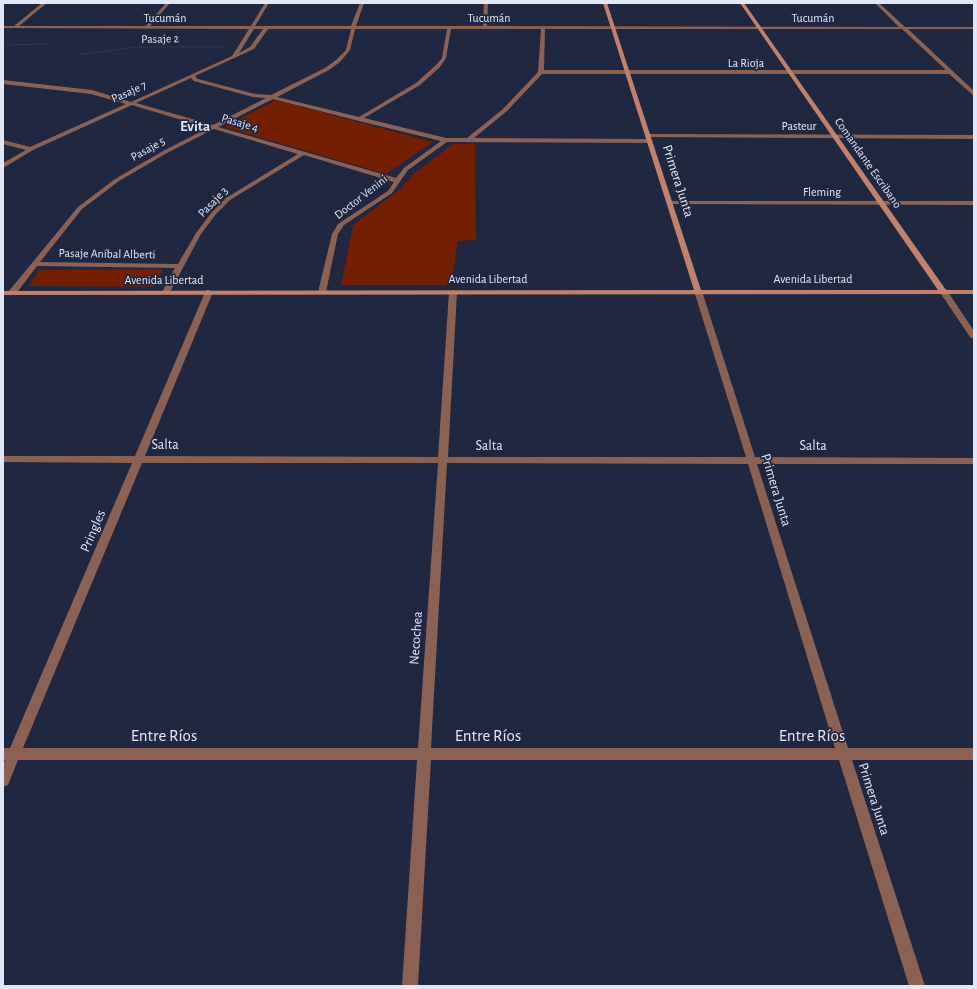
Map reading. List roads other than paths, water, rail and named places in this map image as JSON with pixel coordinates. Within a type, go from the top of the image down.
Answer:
[{"type":"main road","name":"Primera Junta","points":[[605,3],[698,291]]},
{"type":"main road","name":"Comandante Escribano","points":[[742,3],[942,292]]},
{"type":"main road","name":"Avenida Libertad","points":[[3,293],[698,291],[974,292]]},
{"type":"street","points":[[15,27],[44,3]]},
{"type":"street","points":[[147,28],[168,3]]},
{"type":"street","points":[[234,57],[267,3]]},
{"type":"street","points":[[353,28],[362,3]]},
{"type":"street","points":[[485,28],[486,3]]},
{"type":"street","points":[[876,3],[974,94]]},
{"type":"street","name":"Tucumán","points":[[3,27],[974,28]]},
{"type":"street","name":"Pasaje 7","points":[[3,166],[31,149],[252,48],[266,28]]},
{"type":"street","name":"Pasaje 5","points":[[12,293],[66,224],[80,208],[97,194],[139,166],[327,69],[348,50],[353,28]]},
{"type":"street","points":[[359,119],[418,84],[438,66],[444,58],[449,28]]},
{"type":"street","points":[[467,141],[504,110],[541,72],[543,28]]},
{"type":"street","name":"La Rioja","points":[[541,72],[951,72]]},
{"type":"street","name":"Pasteur","points":[[192,76],[196,80],[255,96],[272,97],[446,140],[974,137]]},
{"type":"street","name":"Pasaje 4","points":[[3,82],[92,92],[398,181]]},
{"type":"street","name":"Doctor Venini","points":[[322,292],[336,234],[341,224],[390,192],[406,169],[446,140]]},
{"type":"street","points":[[3,142],[31,149]]},
{"type":"street","name":"Pasaje 3","points":[[166,292],[198,234],[214,213],[228,199],[302,154]]},
{"type":"street","name":"Fleming","points":[[670,203],[974,203]]},
{"type":"street","name":"Pasaje Aníbal Alberti","points":[[35,264],[180,266]]},
{"type":"street","name":"Primera Junta","points":[[698,291],[917,986]]},
{"type":"street","name":"Pringles","points":[[3,780],[8,754],[139,459],[209,292]]},
{"type":"street","name":"Necochea","points":[[410,986],[453,292]]},
{"type":"street","name":"Comandante Escribano","points":[[942,292],[974,337]]},
{"type":"street","name":"Salta","points":[[3,459],[974,461]]},
{"type":"street","name":"Entre Ríos","points":[[8,754],[974,754]]},
{"type":"district","name":"Evita","points":[[195,126]]}]
